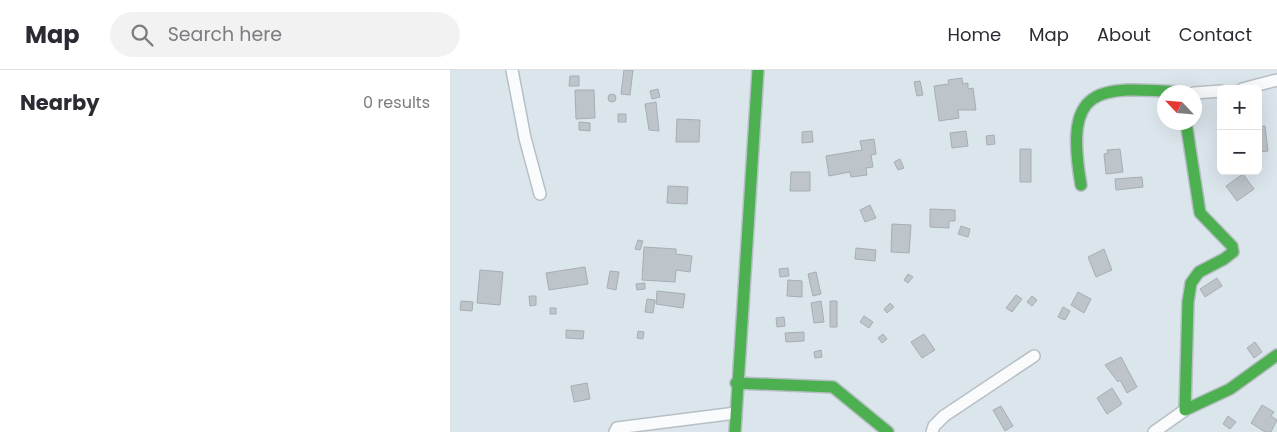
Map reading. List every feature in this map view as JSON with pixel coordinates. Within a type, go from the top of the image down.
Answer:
[{"type":"street","points":[[512,70],[525,138],[540,194]]},
{"type":"street","points":[[734,432],[736,383],[748,251],[758,70]]},
{"type":"street","points":[[1258,85],[1277,80]]},
{"type":"street","points":[[1080,185],[1075,144],[1083,110],[1094,96],[1113,91],[1138,89],[1157,90]]},
{"type":"street","points":[[1202,92],[1217,91]]},
{"type":"street","points":[[1185,410],[1188,316],[1191,286],[1194,278],[1205,266],[1224,261],[1233,252],[1232,246],[1200,213],[1187,130]]},
{"type":"street","points":[[932,432],[938,421],[1034,356]]},
{"type":"street","points":[[1154,432],[1185,410],[1230,389],[1277,356]]},
{"type":"street","points":[[736,383],[833,387],[888,432]]},
{"type":"street","points":[[605,432],[736,413]]},
{"type":"building","points":[[624,70],[633,70],[630,95],[621,94]]},
{"type":"building","points":[[570,76],[579,76],[579,86],[569,86]]},
{"type":"building","points":[[962,78],[963,84],[968,83],[968,89],[973,88],[976,110],[958,110],[959,118],[939,121],[934,86],[949,84],[948,80]]},
{"type":"building","points":[[920,81],[923,95],[917,96],[914,82]]},
{"type":"building","points":[[658,89],[660,97],[652,99],[650,91]]},
{"type":"building","points":[[575,90],[594,90],[595,118],[576,119]]},
{"type":"building","points":[[612,94],[616,98],[612,102],[608,98]]},
{"type":"building","points":[[656,102],[659,131],[649,130],[645,104]]},
{"type":"building","points":[[618,114],[626,114],[626,122],[618,122]]},
{"type":"building","points":[[677,119],[700,120],[699,142],[676,142]]},
{"type":"building","points":[[579,122],[590,123],[590,131],[579,130]]},
{"type":"building","points":[[1262,126],[1265,126],[1268,151],[1262,152]]},
{"type":"building","points":[[812,131],[813,142],[802,143],[802,132]]},
{"type":"building","points":[[966,131],[968,146],[952,148],[950,133]]},
{"type":"building","points":[[994,135],[995,144],[987,145],[986,136]]},
{"type":"building","points":[[874,139],[876,154],[871,155],[873,167],[866,168],[867,175],[851,177],[850,172],[829,176],[826,156],[862,150],[860,141]]},
{"type":"building","points":[[1020,149],[1031,149],[1031,182],[1020,182]]},
{"type":"building","points":[[1120,149],[1123,172],[1106,174],[1104,154],[1108,153],[1107,150]]},
{"type":"building","points":[[900,159],[904,168],[898,170],[894,162]]},
{"type":"building","points":[[791,172],[810,172],[810,191],[790,191]]},
{"type":"building","points":[[1244,175],[1254,189],[1237,201],[1226,186]]},
{"type":"building","points":[[1142,177],[1143,187],[1116,190],[1115,179]]},
{"type":"building","points":[[668,186],[688,187],[687,204],[667,203]]},
{"type":"building","points":[[870,205],[876,218],[865,222],[860,210]]},
{"type":"building","points":[[930,209],[955,210],[955,221],[949,221],[949,228],[930,227]]},
{"type":"building","points":[[892,224],[911,225],[909,253],[891,252]]},
{"type":"building","points":[[961,226],[970,229],[968,237],[958,234]]},
{"type":"building","points":[[638,240],[643,241],[640,250],[635,249]]},
{"type":"building","points":[[644,247],[676,249],[676,254],[692,256],[690,272],[676,270],[675,282],[642,280]]},
{"type":"building","points":[[856,248],[876,250],[875,261],[855,259]]},
{"type":"building","points":[[1104,249],[1112,270],[1096,277],[1088,257]]},
{"type":"building","points":[[585,267],[588,284],[549,290],[546,273]]},
{"type":"building","points":[[788,268],[789,276],[780,277],[779,269]]},
{"type":"building","points":[[480,270],[503,272],[500,305],[477,303]]},
{"type":"building","points":[[610,271],[619,272],[616,290],[607,288]]},
{"type":"building","points":[[816,272],[821,294],[813,296],[808,274]]},
{"type":"building","points":[[908,274],[913,277],[908,283],[904,280]]},
{"type":"building","points":[[1217,278],[1222,286],[1205,297],[1200,289]]},
{"type":"building","points":[[788,280],[802,281],[802,297],[787,296]]},
{"type":"building","points":[[645,283],[645,289],[637,290],[636,284]]},
{"type":"building","points":[[657,291],[685,294],[683,308],[656,304]]},
{"type":"building","points":[[1078,292],[1091,299],[1084,313],[1071,305]]},
{"type":"building","points":[[1016,295],[1022,299],[1012,312],[1006,308]]},
{"type":"building","points":[[529,296],[536,296],[536,305],[530,306]]},
{"type":"building","points":[[1032,296],[1037,300],[1032,306],[1027,302]]},
{"type":"building","points":[[647,299],[655,300],[653,313],[645,312]]},
{"type":"building","points":[[461,301],[473,302],[472,311],[460,310]]},
{"type":"building","points":[[821,301],[824,322],[814,323],[811,303]]},
{"type":"building","points":[[830,301],[837,301],[837,327],[830,327]]},
{"type":"building","points":[[890,303],[894,307],[887,313],[884,309]]},
{"type":"building","points":[[1063,307],[1070,311],[1065,320],[1058,317]]},
{"type":"building","points":[[550,308],[556,308],[556,314],[550,314]]},
{"type":"building","points":[[864,316],[873,322],[869,328],[860,322]]},
{"type":"building","points":[[784,317],[785,326],[777,327],[776,318]]},
{"type":"building","points":[[566,330],[584,331],[583,339],[566,338]]},
{"type":"building","points":[[638,331],[644,332],[643,339],[637,338]]},
{"type":"building","points":[[804,332],[804,341],[786,342],[785,333]]},
{"type":"building","points":[[883,334],[887,339],[882,343],[878,338]]},
{"type":"building","points":[[924,334],[935,350],[922,358],[911,342]]},
{"type":"building","points":[[1255,342],[1262,352],[1254,358],[1247,348]]},
{"type":"building","points":[[821,350],[822,357],[815,358],[814,352]]},
{"type":"building","points":[[1121,357],[1137,387],[1127,393],[1120,380],[1118,382],[1105,365]]},
{"type":"building","points":[[587,383],[590,399],[574,402],[571,386]]},
{"type":"building","points":[[1112,388],[1122,404],[1107,414],[1097,398]]},
{"type":"building","points":[[1262,405],[1274,412],[1271,416],[1277,420],[1271,432],[1265,432],[1251,423]]},
{"type":"building","points":[[1001,406],[1013,426],[1005,431],[993,410]]},
{"type":"building","points":[[1228,416],[1236,422],[1230,429],[1223,424]]},
{"type":"traffic: fast","points":[[735,432],[758,70]]},
{"type":"traffic: fast","points":[[1081,185],[1077,152],[1077,128],[1082,110],[1092,99],[1107,93],[1127,90],[1157,90]]},
{"type":"traffic: fast","points":[[1187,130],[1200,213],[1232,246],[1233,252],[1199,272],[1191,283],[1188,302],[1185,410],[1230,389],[1277,355]]},
{"type":"traffic: fast","points":[[736,383],[833,387],[888,432]]}]
